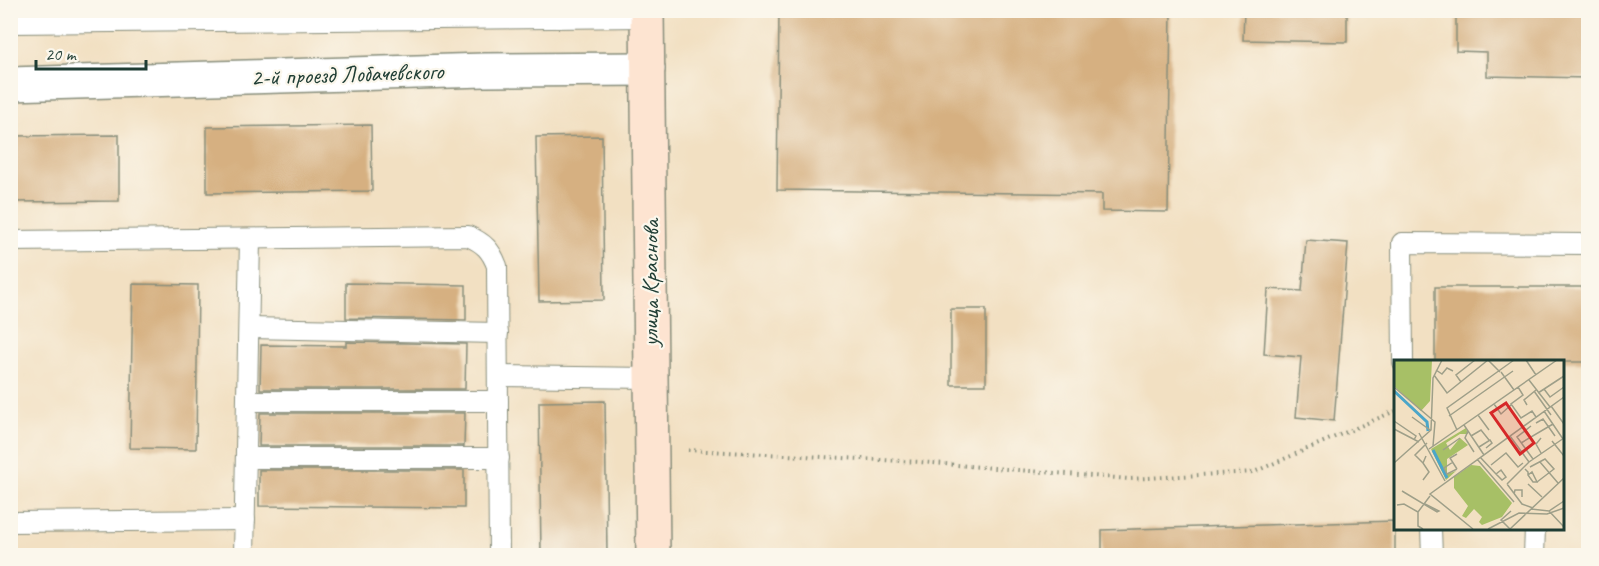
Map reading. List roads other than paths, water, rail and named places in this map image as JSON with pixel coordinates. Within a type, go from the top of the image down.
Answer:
[{"type":"street","name":"улица Краснова","points":[[647,14],[653,555]]},
{"type":"street","name":"2-й проезд Лобачевского","points":[[10,84],[485,70],[648,69]]},
{"type":"lane","points":[[10,23],[47,17],[647,14]]},
{"type":"lane","points":[[10,241],[468,236],[482,242],[492,252],[497,266],[499,555]]},
{"type":"lane","points":[[244,555],[250,239]]},
{"type":"lane","points":[[1404,360],[1402,243],[1588,244]]},
{"type":"lane","points":[[249,328],[498,333]]},
{"type":"lane","points":[[498,376],[650,378]]},
{"type":"lane","points":[[247,401],[498,401]]},
{"type":"lane","points":[[247,458],[498,458]]},
{"type":"lane","points":[[10,522],[246,520]]},
{"type":"lane","points":[[1431,530],[1432,555]]},
{"type":"lane","points":[[1534,555],[1535,530]]}]
